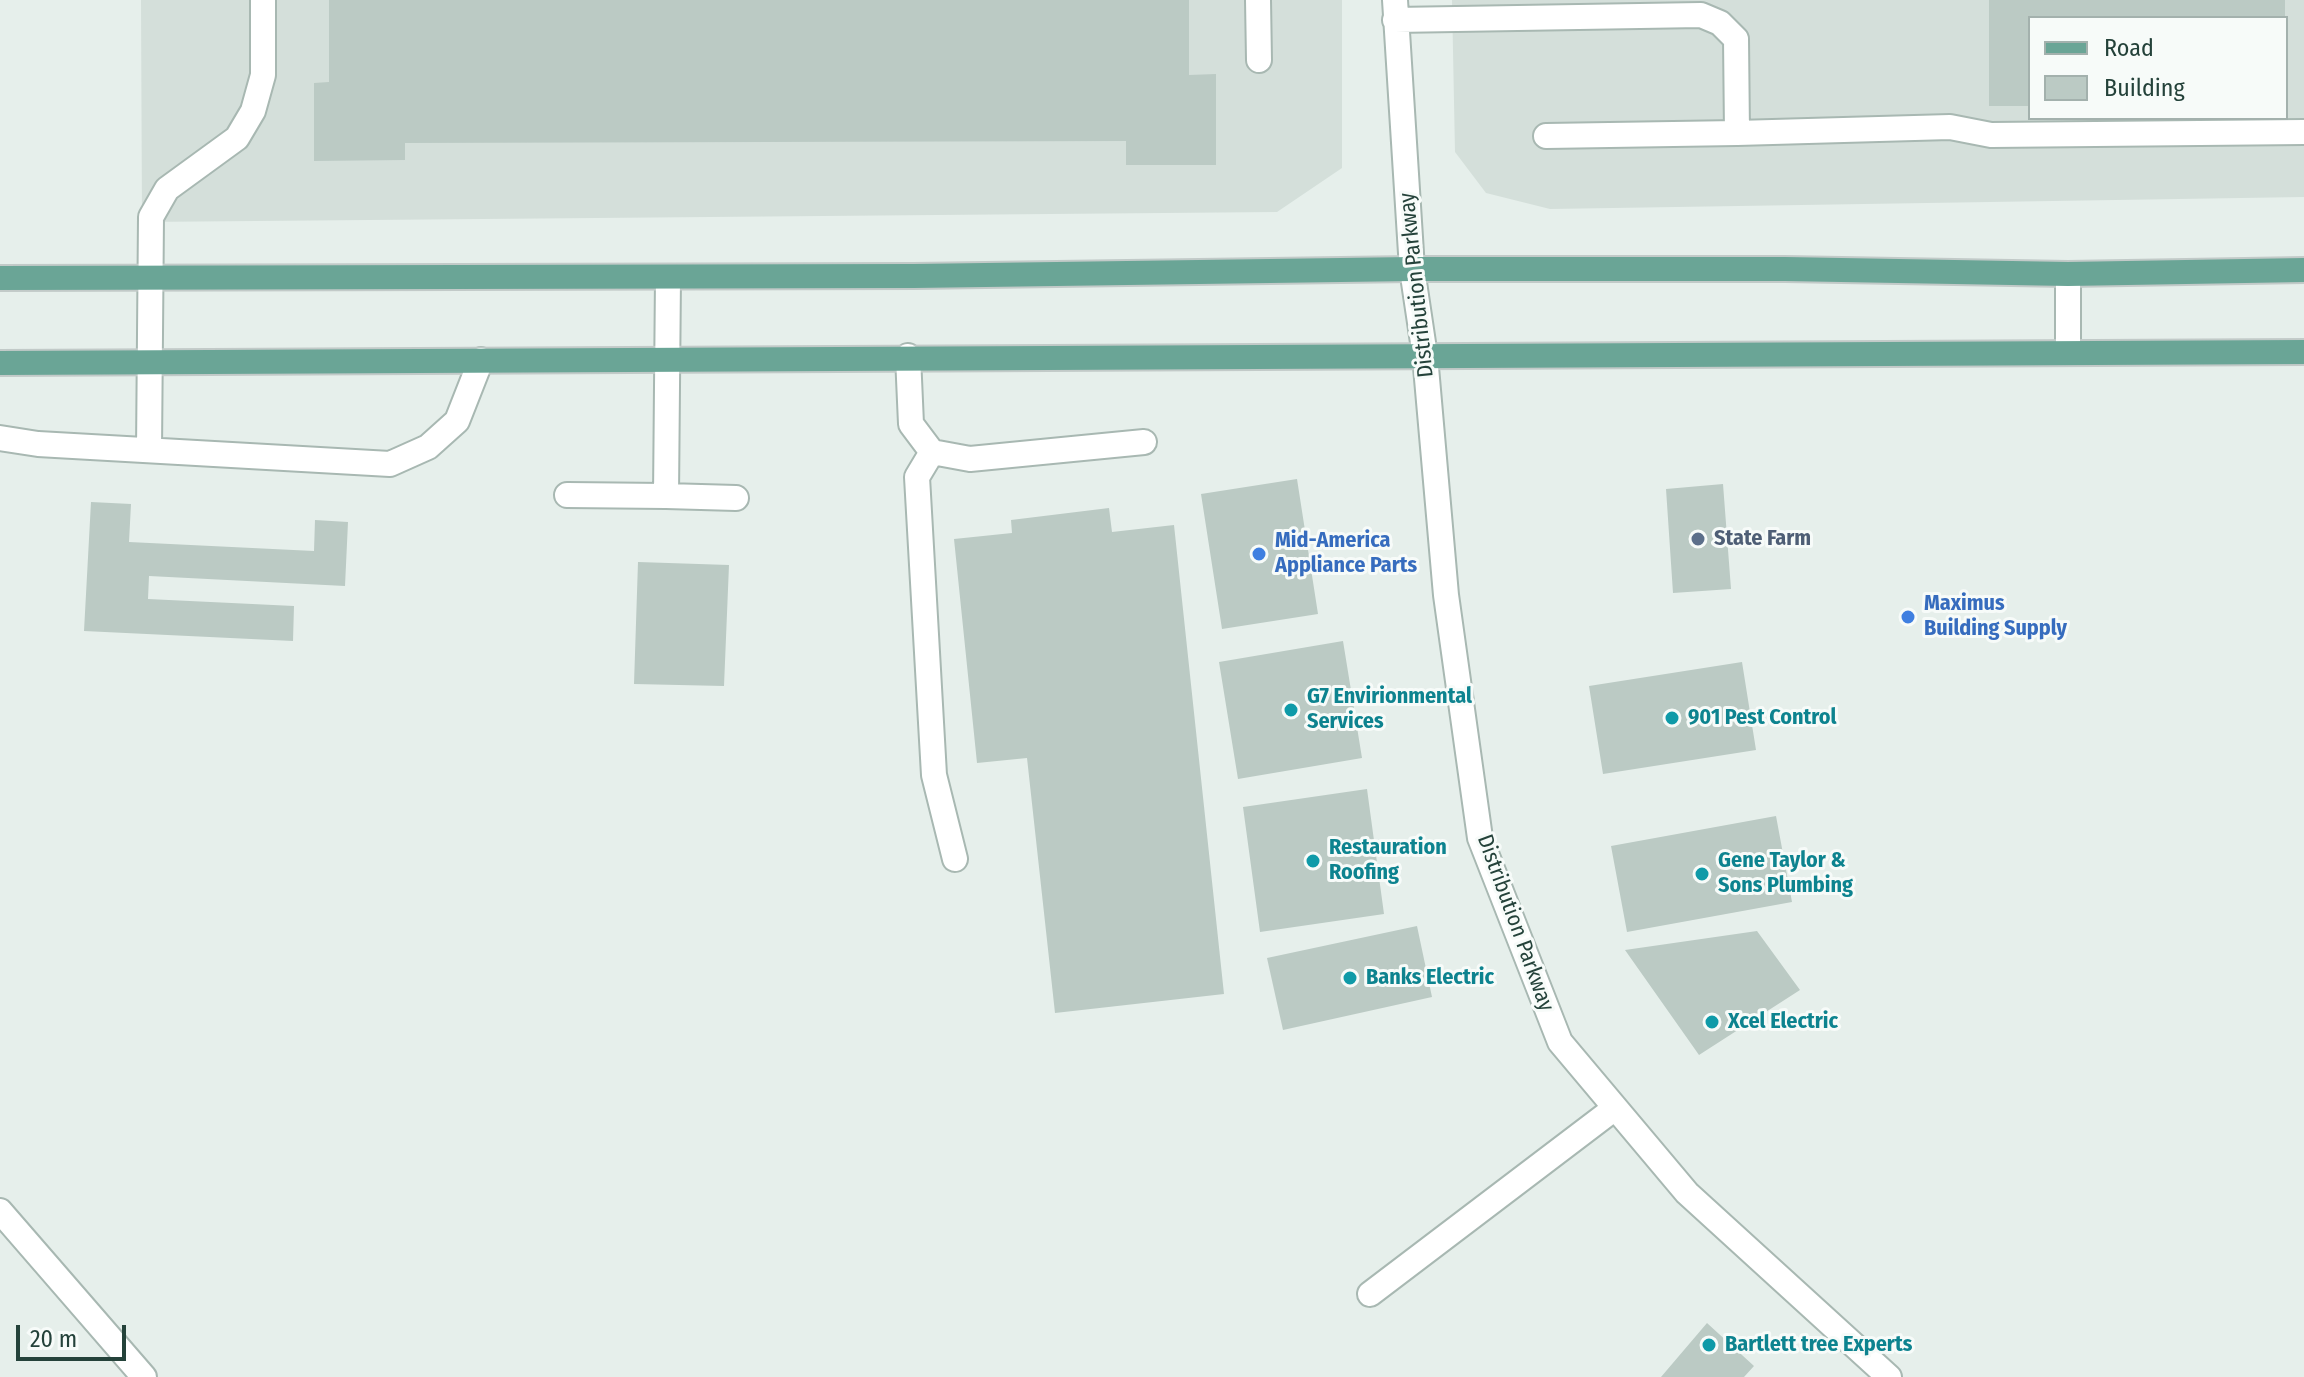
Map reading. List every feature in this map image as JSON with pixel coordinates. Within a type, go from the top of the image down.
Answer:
[{"type":"main road","points":[[0,278],[668,277],[1412,269],[1785,269],[2068,274],[2304,270]]},
{"type":"main road","points":[[0,363],[908,356],[2304,352]]},
{"type":"street","points":[[149,450],[151,217],[167,189],[237,138],[253,111],[263,75],[263,0]]},
{"type":"street","points":[[1258,0],[1259,60]]},
{"type":"street","points":[[1395,10],[1701,15],[1720,23],[1736,39],[1737,133]]},
{"type":"street","name":"Distribution Parkway","points":[[1395,10],[1412,269],[1425,356],[1446,595],[1480,838],[1560,1042],[1687,1193],[1889,1377]]},
{"type":"street","points":[[1546,136],[1950,127],[1991,135],[2304,132]]},
{"type":"street","points":[[2068,274],[2068,353]]},
{"type":"street","points":[[666,496],[668,277]]},
{"type":"street","points":[[908,356],[911,424],[932,452],[970,459],[1144,442]]},
{"type":"street","points":[[0,438],[38,444],[390,464],[428,447],[457,421],[481,360]]},
{"type":"street","points":[[932,452],[917,477],[917,493],[934,775],[955,859]]},
{"type":"street","points":[[567,495],[736,498]]},
{"type":"street","points":[[1370,1294],[1615,1108]]},
{"type":"street","points":[[0,1211],[144,1377]]},
{"type":"shaded area","points":[[141,0],[1342,0],[1342,168],[1277,212],[142,222]]},
{"type":"shaded area","points":[[1452,0],[2304,0],[2304,197],[1550,209],[1486,193],[1455,152]]},
{"type":"building","points":[[329,0],[1189,0],[1189,75],[1216,74],[1216,165],[1126,165],[1126,141],[405,143],[405,160],[314,161],[314,83],[329,82]]},
{"type":"building","points":[[1989,0],[2285,0],[2285,16],[2028,16],[2028,106],[1989,106]]},
{"type":"building","name":"Mid-America Appliance Parts","points":[[1297,479],[1318,614],[1222,629],[1201,494]]},
{"type":"building","name":"State Farm","points":[[1723,484],[1731,589],[1673,593],[1666,489]]},
{"type":"building","points":[[91,502],[131,504],[129,542],[314,551],[315,520],[348,522],[345,586],[149,576],[148,599],[294,606],[293,641],[84,631]]},
{"type":"building","points":[[1109,508],[1112,532],[1174,525],[1224,994],[1055,1013],[1027,758],[977,763],[954,539],[1012,533],[1011,520]]},
{"type":"building","points":[[638,562],[729,565],[724,686],[634,684]]},
{"type":"building","name":"G7 Envirionmental Services","points":[[1343,641],[1362,758],[1238,779],[1219,662]]},
{"type":"building","name":"901 Pest Control","points":[[1742,662],[1756,750],[1603,774],[1589,686]]},
{"type":"building","name":"Restauration Roofing","points":[[1367,789],[1384,914],[1260,932],[1243,807]]},
{"type":"building","name":"Gene Taylor & Sons Plumbing","points":[[1776,816],[1792,902],[1627,932],[1611,846]]},
{"type":"building","name":"Banks Electric","points":[[1417,926],[1432,997],[1283,1030],[1267,958]]},
{"type":"building","name":"Xcel Electric","points":[[1757,931],[1800,990],[1699,1055],[1625,950]]},
{"type":"building","name":"Bartlett tree Experts","points":[[1707,1323],[1754,1366],[1744,1377],[1661,1377]]},
{"type":"place","name":"State Farm","points":[[1698,539]]},
{"type":"place","name":"Mid-America Appliance Parts","points":[[1259,554]]},
{"type":"place","name":"Maximus Building Supply","points":[[1908,617]]},
{"type":"place","name":"G7 Envirionmental Services","points":[[1291,710]]},
{"type":"place","name":"901 Pest Control","points":[[1672,718]]},
{"type":"place","name":"Restauration Roofing","points":[[1313,861]]},
{"type":"place","name":"Gene Taylor & Sons Plumbing","points":[[1702,874]]},
{"type":"place","name":"Banks Electric","points":[[1350,978]]},
{"type":"place","name":"Xcel Electric","points":[[1712,1022]]},
{"type":"place","name":"Bartlett tree Experts","points":[[1709,1345]]}]
